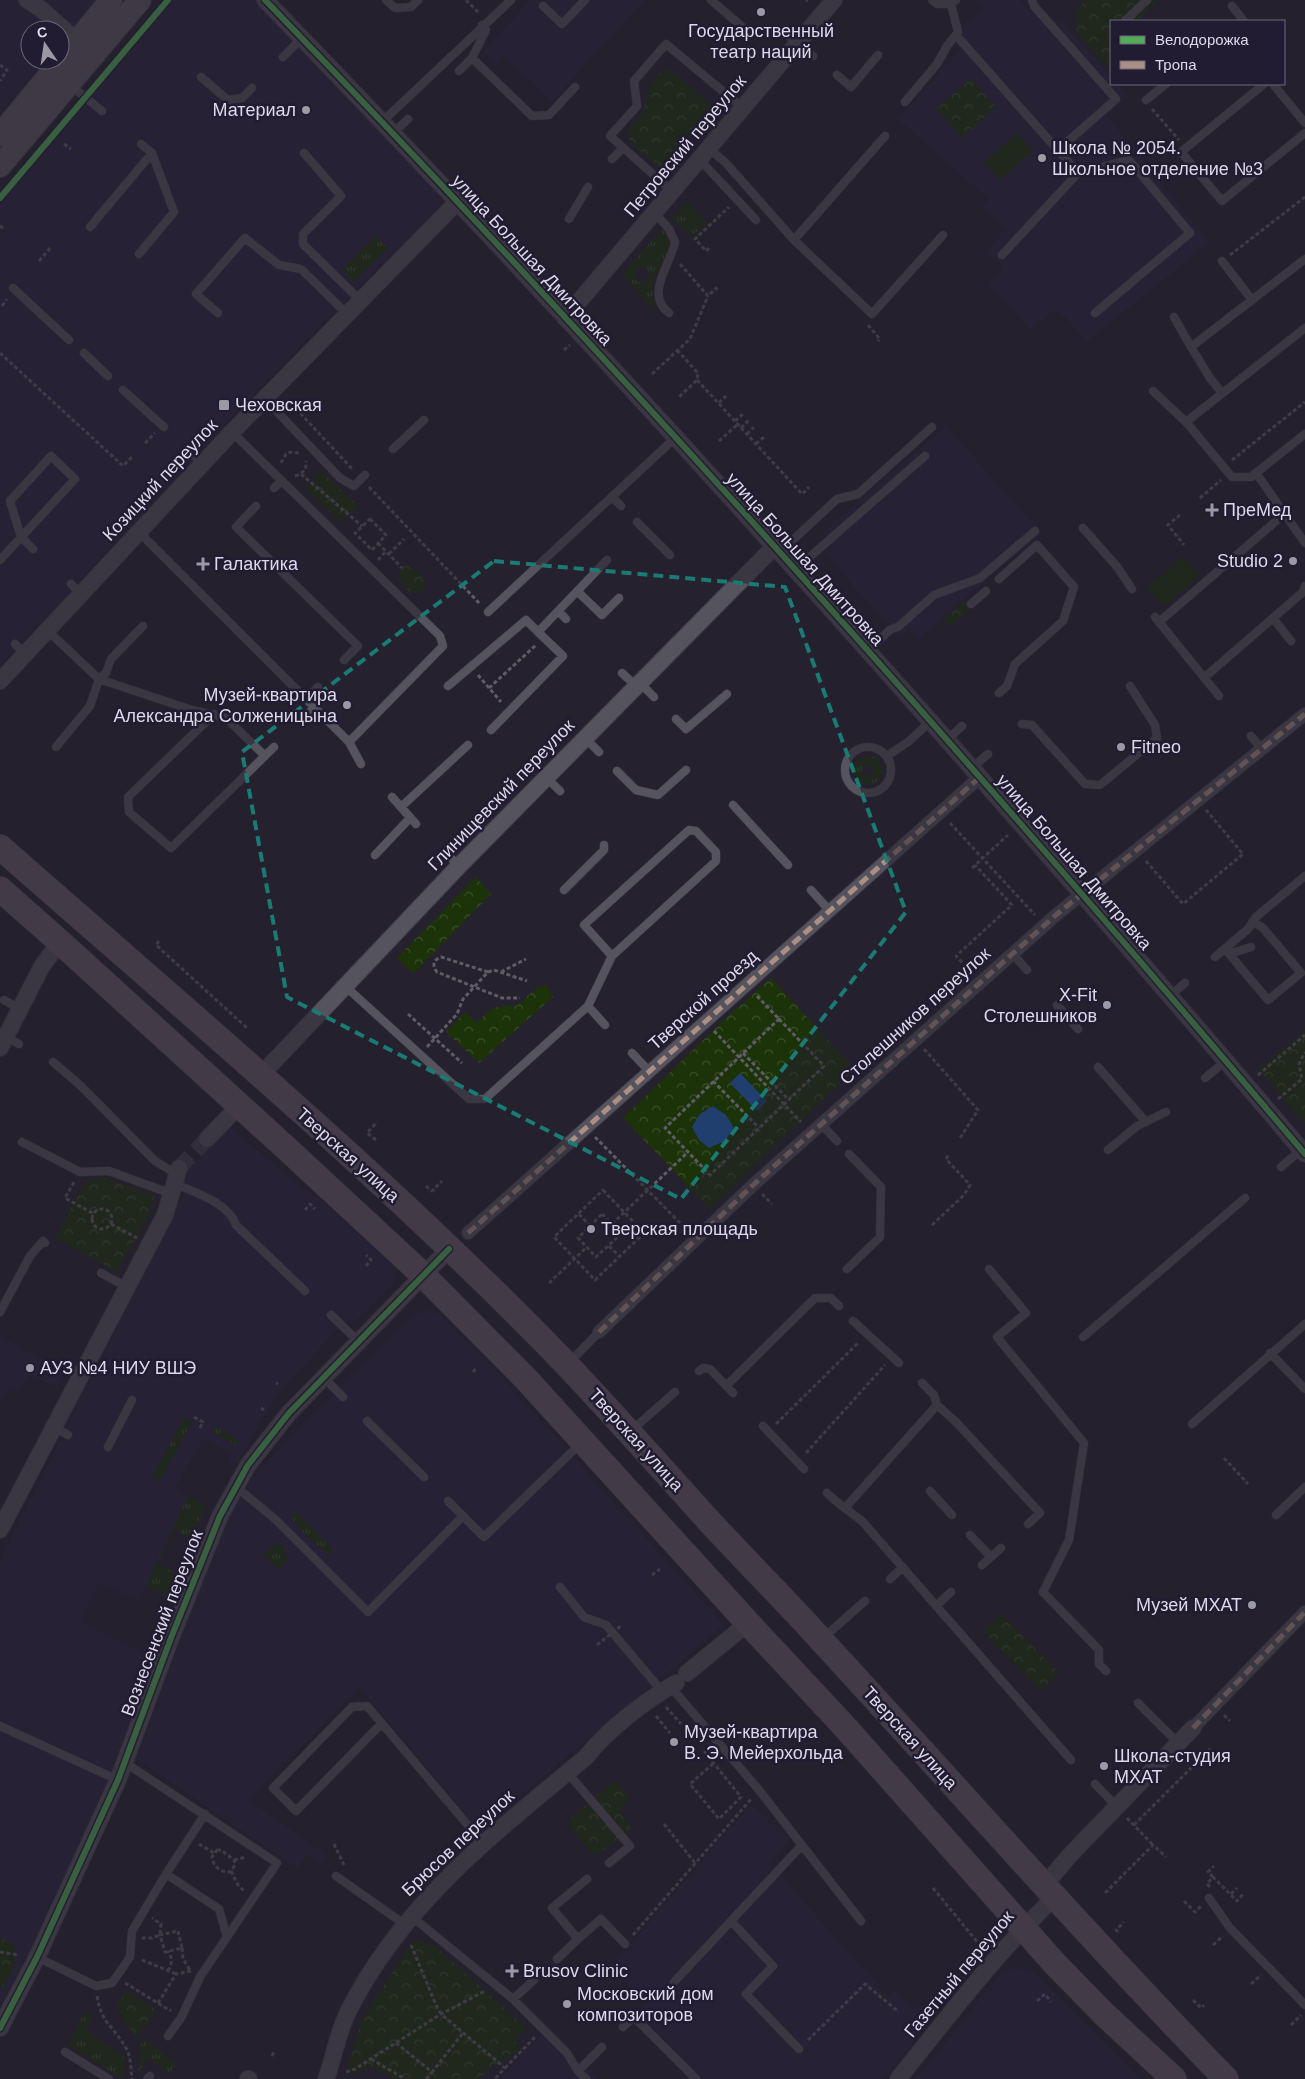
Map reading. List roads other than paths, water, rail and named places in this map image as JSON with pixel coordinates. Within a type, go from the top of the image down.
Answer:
[{"type":"main road","points":[[0,135],[111,0]]},
{"type":"main road","points":[[0,166],[140,0]]},
{"type":"main road","name":"Тверская улица","points":[[0,847],[389,1192],[458,1241],[567,1365],[821,1640],[1049,1892],[1158,2010],[1226,2079]]},
{"type":"main road","name":"Тверская улица","points":[[0,889],[423,1276],[526,1379],[584,1440],[748,1623],[844,1726],[1023,1928],[1104,2014],[1174,2079]]},
{"type":"street","points":[[27,0],[43,7],[78,42]]},
{"type":"street","name":"улица Большая Дмитровка","points":[[266,0],[458,202],[796,569],[1170,996],[1303,1152]]},
{"type":"street","name":"Петровский переулок","points":[[565,318],[834,0]]},
{"type":"street","name":"Козицкий переулок","points":[[0,681],[20,649],[47,630],[76,589],[139,532],[198,459],[232,432],[458,202]]},
{"type":"street","name":"Глинищевский переулок","points":[[260,1076],[459,866],[637,684],[777,549]]},
{"type":"street","name":"Столешников переулок","points":[[599,1332],[696,1239],[980,981],[1135,849],[1305,714]]},
{"type":"street","name":"Тверской проезд","points":[[458,1241],[940,812],[976,773]]},
{"type":"street","points":[[8,1043],[20,1008],[42,966],[60,942]]},
{"type":"street","points":[[207,1139],[238,1106]]},
{"type":"street","points":[[0,1530],[165,1215],[176,1180]]},
{"type":"street","name":"Вознесенский переулок","points":[[0,2028],[29,1956],[118,1780],[220,1516],[235,1486],[267,1438],[324,1377],[458,1241]]},
{"type":"street","points":[[1193,1728],[1305,1612]]},
{"type":"street","name":"Брюсов переулок","points":[[326,2079],[348,2012],[368,1976],[408,1920],[483,1843],[586,1757],[596,1744],[748,1623]]},
{"type":"street","name":"Газетный переулок","points":[[898,2079],[1023,1928],[1049,1892],[1070,1855],[1193,1728]]},
{"type":"lane","points":[[386,0],[395,8],[411,7],[418,0]]},
{"type":"lane","points":[[388,127],[484,23],[510,0]]},
{"type":"lane","points":[[543,6],[562,24],[584,0]]},
{"type":"lane","points":[[712,0],[747,31],[783,31],[813,56]]},
{"type":"lane","points":[[905,102],[936,64],[958,32],[954,2],[937,4],[932,0]]},
{"type":"lane","points":[[1032,0],[1034,6],[1116,99],[1058,150]]},
{"type":"lane","points":[[1126,20],[1147,0]]},
{"type":"lane","points":[[1232,6],[1243,20]]},
{"type":"lane","points":[[459,71],[472,58],[486,30],[484,23]]},
{"type":"lane","points":[[956,35],[1078,172]]},
{"type":"lane","points":[[283,57],[302,38]]},
{"type":"lane","points":[[673,192],[610,136],[637,106],[634,81],[666,44],[743,108]]},
{"type":"lane","points":[[837,75],[851,87],[878,55]]},
{"type":"lane","points":[[472,58],[532,116],[549,115],[575,87]]},
{"type":"lane","points":[[201,77],[228,100],[242,98],[252,88]]},
{"type":"lane","points":[[69,84],[102,112]]},
{"type":"lane","points":[[1146,100],[1165,85]]},
{"type":"lane","points":[[1263,85],[1181,152],[1222,201],[1305,133]]},
{"type":"lane","points":[[1274,85],[1305,123]]},
{"type":"lane","points":[[388,127],[408,119]]},
{"type":"lane","points":[[794,240],[885,136]]},
{"type":"lane","points":[[139,254],[174,212],[152,153],[141,144]]},
{"type":"lane","points":[[612,159],[623,148]]},
{"type":"lane","points":[[90,227],[152,153]]},
{"type":"lane","points":[[304,153],[340,196],[303,234],[303,244],[361,301]]},
{"type":"lane","points":[[705,154],[737,200],[756,220]]},
{"type":"lane","points":[[705,154],[724,162],[794,240],[872,314],[943,235]]},
{"type":"lane","points":[[1002,255],[1078,172],[1129,160],[1190,234],[1095,312]]},
{"type":"lane","points":[[569,220],[588,187]]},
{"type":"lane","points":[[655,213],[670,229],[675,242],[659,287],[661,303],[669,313]]},
{"type":"lane","points":[[218,313],[196,294],[245,238],[279,265],[301,269],[348,315]]},
{"type":"lane","points":[[1191,347],[1305,259]]},
{"type":"lane","points":[[1222,262],[1252,300]]},
{"type":"lane","points":[[13,288],[69,340]]},
{"type":"lane","points":[[1174,317],[1210,378],[1222,393]]},
{"type":"lane","points":[[1186,422],[1305,328]]},
{"type":"lane","points":[[84,353],[108,376]]},
{"type":"lane","points":[[123,390],[164,427]]},
{"type":"lane","points":[[1153,392],[1186,422],[1232,477],[1251,477],[1305,434]]},
{"type":"lane","points":[[265,399],[340,478],[354,486],[363,477]]},
{"type":"lane","points":[[393,449],[424,420]]},
{"type":"lane","points":[[777,549],[837,498],[858,494],[932,427]]},
{"type":"lane","points":[[232,432],[440,636],[443,646],[349,742]]},
{"type":"lane","points":[[488,612],[675,438]]},
{"type":"lane","points":[[0,560],[21,537],[76,479],[51,456],[10,501],[21,537],[33,548]]},
{"type":"lane","points":[[796,569],[925,456]]},
{"type":"lane","points":[[1256,473],[1305,543]]},
{"type":"lane","points":[[274,488],[282,481]]},
{"type":"lane","points":[[612,497],[621,506]]},
{"type":"lane","points":[[256,506],[236,526],[358,646],[344,660]]},
{"type":"lane","points":[[1219,696],[1157,620],[1283,514]]},
{"type":"lane","points":[[637,522],[670,556]]},
{"type":"lane","points":[[1083,528],[1118,568],[1132,589]]},
{"type":"lane","points":[[868,650],[891,629],[898,627],[934,595],[980,578],[1035,531]]},
{"type":"lane","points":[[139,532],[349,742],[361,764]]},
{"type":"lane","points":[[999,579],[1037,545],[1074,587],[1063,621],[1015,664],[1007,686],[999,693]]},
{"type":"lane","points":[[540,635],[558,611],[607,560]]},
{"type":"lane","points":[[1205,677],[1303,592],[1305,586]]},
{"type":"lane","points":[[577,591],[602,615],[619,598]]},
{"type":"lane","points":[[971,604],[986,591]]},
{"type":"lane","points":[[558,611],[566,619]]},
{"type":"lane","points":[[1273,618],[1291,641]]},
{"type":"lane","points":[[448,686],[526,620],[562,656],[491,730]]},
{"type":"lane","points":[[56,747],[90,706],[99,679],[106,673],[111,659],[143,626]]},
{"type":"lane","points":[[47,630],[99,679],[192,710],[226,718],[265,756]]},
{"type":"lane","points":[[622,673],[654,697]]},
{"type":"lane","points":[[1022,724],[1032,725],[1085,784],[1100,785],[1157,738],[1155,725],[1130,686]]},
{"type":"lane","points":[[306,698],[318,687]]},
{"type":"lane","points":[[676,719],[686,729],[727,694]]},
{"type":"lane","points":[[303,718],[315,707]]},
{"type":"lane","points":[[214,714],[128,797],[129,812],[171,848],[274,747]]},
{"type":"lane","points":[[887,756],[908,742],[930,721]]},
{"type":"lane","points":[[947,740],[962,726]]},
{"type":"lane","points":[[1251,736],[1261,748]]},
{"type":"lane","points":[[585,738],[599,752]]},
{"type":"lane","points":[[401,807],[468,745]]},
{"type":"lane","points":[[872,747],[880,750],[887,756],[891,765],[891,774],[888,782],[882,789],[873,793],[864,793],[856,790],[849,784],[845,766],[848,758],[855,751],[872,747]]},
{"type":"lane","points":[[976,773],[988,754]]},
{"type":"lane","points":[[617,770],[636,790],[658,795],[686,770]]},
{"type":"lane","points":[[546,777],[560,791]]},
{"type":"lane","points":[[374,855],[413,821],[392,798]]},
{"type":"lane","points":[[734,805],[788,865]]},
{"type":"lane","points":[[345,986],[469,1099],[485,1099],[588,1006],[612,956],[716,861],[716,852],[696,831],[689,830],[584,925],[612,956]]},
{"type":"lane","points":[[564,890],[604,850],[604,844]]},
{"type":"lane","points":[[446,853],[459,866]]},
{"type":"lane","points":[[1227,951],[1256,917],[1305,876]]},
{"type":"lane","points":[[811,890],[830,910]]},
{"type":"lane","points":[[1227,951],[1268,1000],[1301,973],[1263,928],[1253,922]]},
{"type":"lane","points":[[1215,957],[1227,951],[1251,946]]},
{"type":"lane","points":[[1012,953],[1027,970]]},
{"type":"lane","points":[[1170,996],[1185,983]]},
{"type":"lane","points":[[4,1000],[20,1008]]},
{"type":"lane","points":[[1057,1005],[1078,1029]]},
{"type":"lane","points":[[588,1006],[605,1025]]},
{"type":"lane","points":[[632,1053],[649,1071]]},
{"type":"lane","points":[[1205,1078],[1226,1061]]},
{"type":"lane","points":[[53,1062],[80,1085],[155,1162],[176,1180],[215,1201],[305,1291]]},
{"type":"lane","points":[[1098,1067],[1146,1122]]},
{"type":"lane","points":[[1108,1150],[1137,1126],[1166,1112]]},
{"type":"lane","points":[[821,1124],[837,1141]]},
{"type":"lane","points":[[22,1142],[80,1172],[109,1171],[176,1180]]},
{"type":"lane","points":[[1281,1167],[1303,1152]]},
{"type":"lane","points":[[847,1269],[880,1237],[881,1187],[849,1154]]},
{"type":"lane","points":[[1083,1337],[1245,1198]]},
{"type":"lane","points":[[0,1312],[30,1256],[43,1242],[46,1243]]},
{"type":"lane","points":[[989,1269],[1026,1313],[997,1337],[1084,1442],[1069,1540],[1043,1592],[1099,1650],[1099,1664],[1106,1671]]},
{"type":"lane","points":[[101,1273],[127,1287]]},
{"type":"lane","points":[[726,1386],[815,1298],[831,1298],[839,1306]]},
{"type":"lane","points":[[331,1315],[359,1342]]},
{"type":"lane","points":[[853,1320],[899,1363]]},
{"type":"lane","points":[[1192,1424],[1305,1324]]},
{"type":"lane","name":"Столешников переулок","points":[[567,1365],[599,1332]]},
{"type":"lane","points":[[1270,1353],[1305,1389]]},
{"type":"lane","points":[[700,1370],[703,1368],[710,1369],[733,1393]]},
{"type":"lane","points":[[324,1377],[343,1397]]},
{"type":"lane","points":[[922,1384],[934,1395],[937,1405],[956,1422],[1040,1513],[1028,1524]]},
{"type":"lane","points":[[630,1432],[675,1392]]},
{"type":"lane","points":[[108,1447],[132,1400]]},
{"type":"lane","points":[[845,1508],[937,1405]]},
{"type":"lane","points":[[367,1421],[424,1477]]},
{"type":"lane","points":[[54,1427],[68,1435]]},
{"type":"lane","points":[[766,1429],[804,1469]]},
{"type":"lane","points":[[448,1501],[484,1537],[584,1440]]},
{"type":"lane","points":[[235,1486],[275,1519],[368,1612],[463,1516]]},
{"type":"lane","points":[[1276,1515],[1305,1487]]},
{"type":"lane","points":[[930,1491],[952,1515]]},
{"type":"lane","points":[[827,1492],[840,1506],[862,1522],[903,1567],[1071,1760]]},
{"type":"lane","points":[[970,1535],[991,1557]]},
{"type":"lane","points":[[982,1565],[1001,1548]]},
{"type":"lane","points":[[890,1579],[903,1567]]},
{"type":"lane","points":[[560,1587],[584,1616],[606,1625],[673,1683],[861,1921]]},
{"type":"lane","points":[[936,1606],[951,1592]]},
{"type":"lane","points":[[821,1640],[865,1601]]},
{"type":"lane","points":[[1138,1703],[1178,1743]]},
{"type":"lane","points":[[382,1723],[296,1811],[273,1788],[352,1707],[367,1706],[382,1723],[483,1843]]},
{"type":"lane","points":[[0,1726],[118,1780]]},
{"type":"lane","points":[[124,1762],[277,1863],[200,1977],[181,2018],[168,2036]]},
{"type":"lane","points":[[568,1772],[630,1846],[609,1863]]},
{"type":"lane","points":[[1095,1784],[1116,1807]]},
{"type":"lane","points":[[29,1956],[96,1986],[112,1983],[130,1956],[132,1931],[205,1814]]},
{"type":"lane","points":[[674,1982],[802,1845]]},
{"type":"lane","points":[[166,1874],[219,1909],[227,1937]]},
{"type":"lane","points":[[336,1876],[408,1920],[513,1999],[567,2053],[578,2071],[586,2079]]},
{"type":"lane","points":[[578,1940],[552,1908],[587,1879]]},
{"type":"lane","points":[[1209,1898],[1230,1928],[1305,2004]]},
{"type":"lane","points":[[557,1959],[601,1919],[625,1944]]},
{"type":"lane","points":[[731,1921],[773,1966],[746,1994],[799,2049]]},
{"type":"lane","points":[[513,1999],[534,1980]]},
{"type":"lane","points":[[623,2027],[634,2017],[696,2079]]},
{"type":"lane","points":[[578,2071],[602,2047]]},
{"type":"lane","points":[[65,2052],[109,2079]]},
{"type":"water","points":[[740,1073],[767,1101],[757,1111],[730,1083]]},
{"type":"water","points":[[713,1106],[726,1115],[734,1128],[725,1141],[709,1148],[699,1140],[692,1127],[700,1114]]},
{"type":"tunnel","points":[[179,1168],[207,1139]]},
{"type":"place","name":"Государственный театр наций","points":[[761,12]]},
{"type":"place","name":"Материал","points":[[306,110]]},
{"type":"place","name":"Школа № 2054. Школьное отделение №3","points":[[1042,158]]},
{"type":"place","name":"Чеховская","points":[[224,405]]},
{"type":"place","name":"ПреМед","points":[[1212,510]]},
{"type":"place","name":"Studio 2","points":[[1293,561]]},
{"type":"place","name":"Галактика","points":[[203,564]]},
{"type":"place","name":"Музей-квартира Александра Солженицына","points":[[347,705]]},
{"type":"place","name":"Fitneo","points":[[1121,747]]},
{"type":"place","name":"X-Fit Столешников","points":[[1107,1005]]},
{"type":"place","name":"Тверская площадь","points":[[591,1229]]},
{"type":"place","name":"АУЗ №4 НИУ ВШЭ","points":[[30,1368]]},
{"type":"place","name":"Музей МХАТ","points":[[1252,1605]]},
{"type":"place","name":"Музей-квартира В. Э. Мейерхольда","points":[[674,1742]]},
{"type":"place","name":"Школа-студия МХАТ","points":[[1104,1766]]},
{"type":"place","name":"Brusov Clinic","points":[[512,1971]]},
{"type":"place","name":"Московский дом композиторов","points":[[567,2004]]}]
